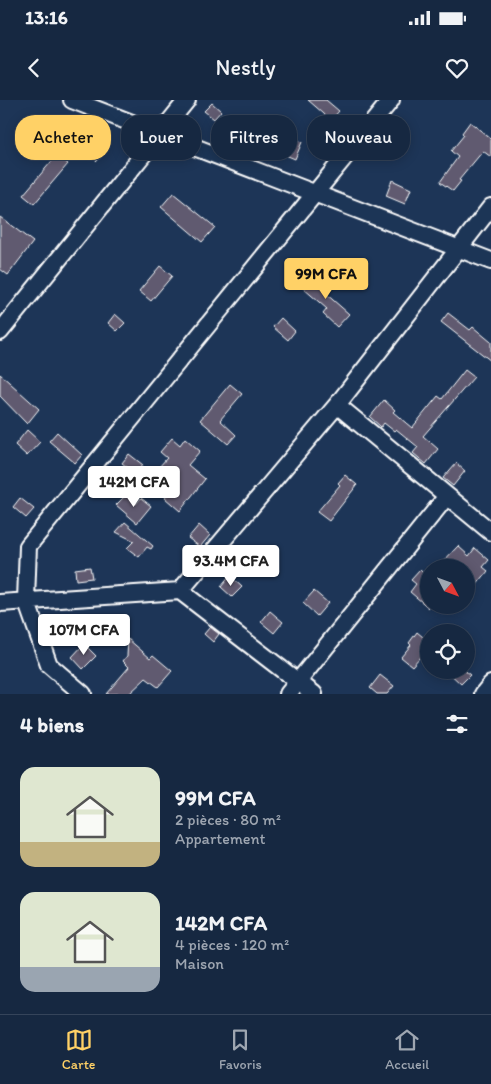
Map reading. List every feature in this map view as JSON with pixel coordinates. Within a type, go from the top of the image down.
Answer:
[{"type":"street","points":[[72,100],[121,119]]},
{"type":"street","points":[[175,115],[187,100]]},
{"type":"street","points":[[83,694],[49,666],[26,600],[28,546],[313,193],[391,100]]},
{"type":"street","points":[[201,150],[459,248],[491,262]]},
{"type":"street","points":[[0,332],[139,160]]},
{"type":"street","points":[[180,591],[337,405],[491,207]]},
{"type":"street","points":[[337,405],[491,532]]},
{"type":"street","points":[[293,688],[447,496]]},
{"type":"street","points":[[0,603],[180,591],[293,688],[314,694]]},
{"type":"street","points":[[483,694],[491,684]]},
{"type":"building","points":[[308,100],[326,100],[339,111],[335,115],[325,115]]},
{"type":"building","points":[[212,103],[221,111],[218,115],[211,115],[211,117],[204,111]]},
{"type":"building","points":[[470,122],[491,139],[491,157],[483,151],[459,180],[461,181],[453,191],[440,182],[458,157],[451,151],[464,135],[462,133]]},
{"type":"building","points":[[297,140],[302,142],[297,154]]},
{"type":"building","points":[[53,160],[63,160],[68,164],[34,204],[23,195]]},
{"type":"building","points":[[392,180],[411,189],[405,204],[386,196]]},
{"type":"building","points":[[173,193],[215,227],[202,242],[161,207]]},
{"type":"building","points":[[0,217],[33,242],[8,275],[0,269]]},
{"type":"building","points":[[160,266],[172,276],[151,301],[139,291]]},
{"type":"building","points":[[315,274],[330,287],[325,293],[349,314],[337,327],[323,314],[327,309],[303,288]]},
{"type":"building","points":[[448,313],[470,330],[473,327],[491,342],[491,361],[441,322]]},
{"type":"building","points":[[115,314],[125,323],[117,331],[108,323]]},
{"type":"building","points":[[281,318],[295,331],[288,340],[273,327]]},
{"type":"building","points":[[465,370],[474,377],[423,436],[438,449],[426,464],[413,453],[418,447],[396,429],[394,431],[384,423],[381,427],[370,417],[384,400],[395,410],[393,412],[412,428],[438,396],[442,399]]},
{"type":"building","points":[[0,374],[39,409],[27,424],[0,396]]},
{"type":"building","points":[[230,384],[242,394],[220,420],[236,435],[228,444],[200,420]]},
{"type":"building","points":[[27,430],[40,442],[27,456],[15,445]]},
{"type":"building","points":[[57,432],[82,455],[75,463],[49,441]]},
{"type":"building","points":[[172,438],[180,445],[185,438],[200,451],[188,465],[205,479],[180,511],[165,498],[176,484],[158,468],[167,458],[160,452]]},
{"type":"building","points":[[129,454],[143,465],[136,474],[122,463]]},
{"type":"building","points":[[456,463],[465,471],[453,486],[443,478]]},
{"type":"building","points":[[345,475],[357,485],[329,521],[317,512],[340,485],[338,483]]},
{"type":"building","points":[[126,495],[136,504],[141,498],[151,506],[137,523],[116,505]]},
{"type":"building","points":[[20,498],[34,509],[26,518],[13,507]]},
{"type":"building","points":[[125,522],[153,546],[151,549],[147,547],[139,557],[127,548],[134,541],[116,532]]},
{"type":"building","points":[[199,525],[210,535],[200,547],[188,538]]},
{"type":"building","points":[[458,546],[469,556],[475,548],[489,560],[483,567],[488,571],[475,587],[475,559],[446,559]]},
{"type":"building","points":[[90,567],[92,578],[76,580],[75,569]]},
{"type":"building","points":[[420,570],[420,600],[410,592],[416,584],[411,580]]},
{"type":"building","points":[[230,576],[242,587],[232,597],[221,587]]},
{"type":"building","points":[[314,591],[328,603],[317,616],[303,603]]},
{"type":"building","points":[[270,611],[283,622],[274,633],[261,622]]},
{"type":"building","points":[[210,627],[219,634],[213,642],[204,634]]},
{"type":"building","points":[[417,632],[420,634],[420,657],[412,666],[401,657],[411,645],[409,643]]},
{"type":"building","points":[[128,639],[150,658],[153,655],[172,671],[158,687],[146,678],[129,694],[106,694],[129,667],[123,661],[127,656]]},
{"type":"building","points":[[84,644],[96,656],[83,669],[72,657]]},
{"type":"building","points":[[380,675],[394,686],[387,694],[377,694],[370,688]]},
{"type":"building","points":[[456,679],[466,679],[461,684]]}]
